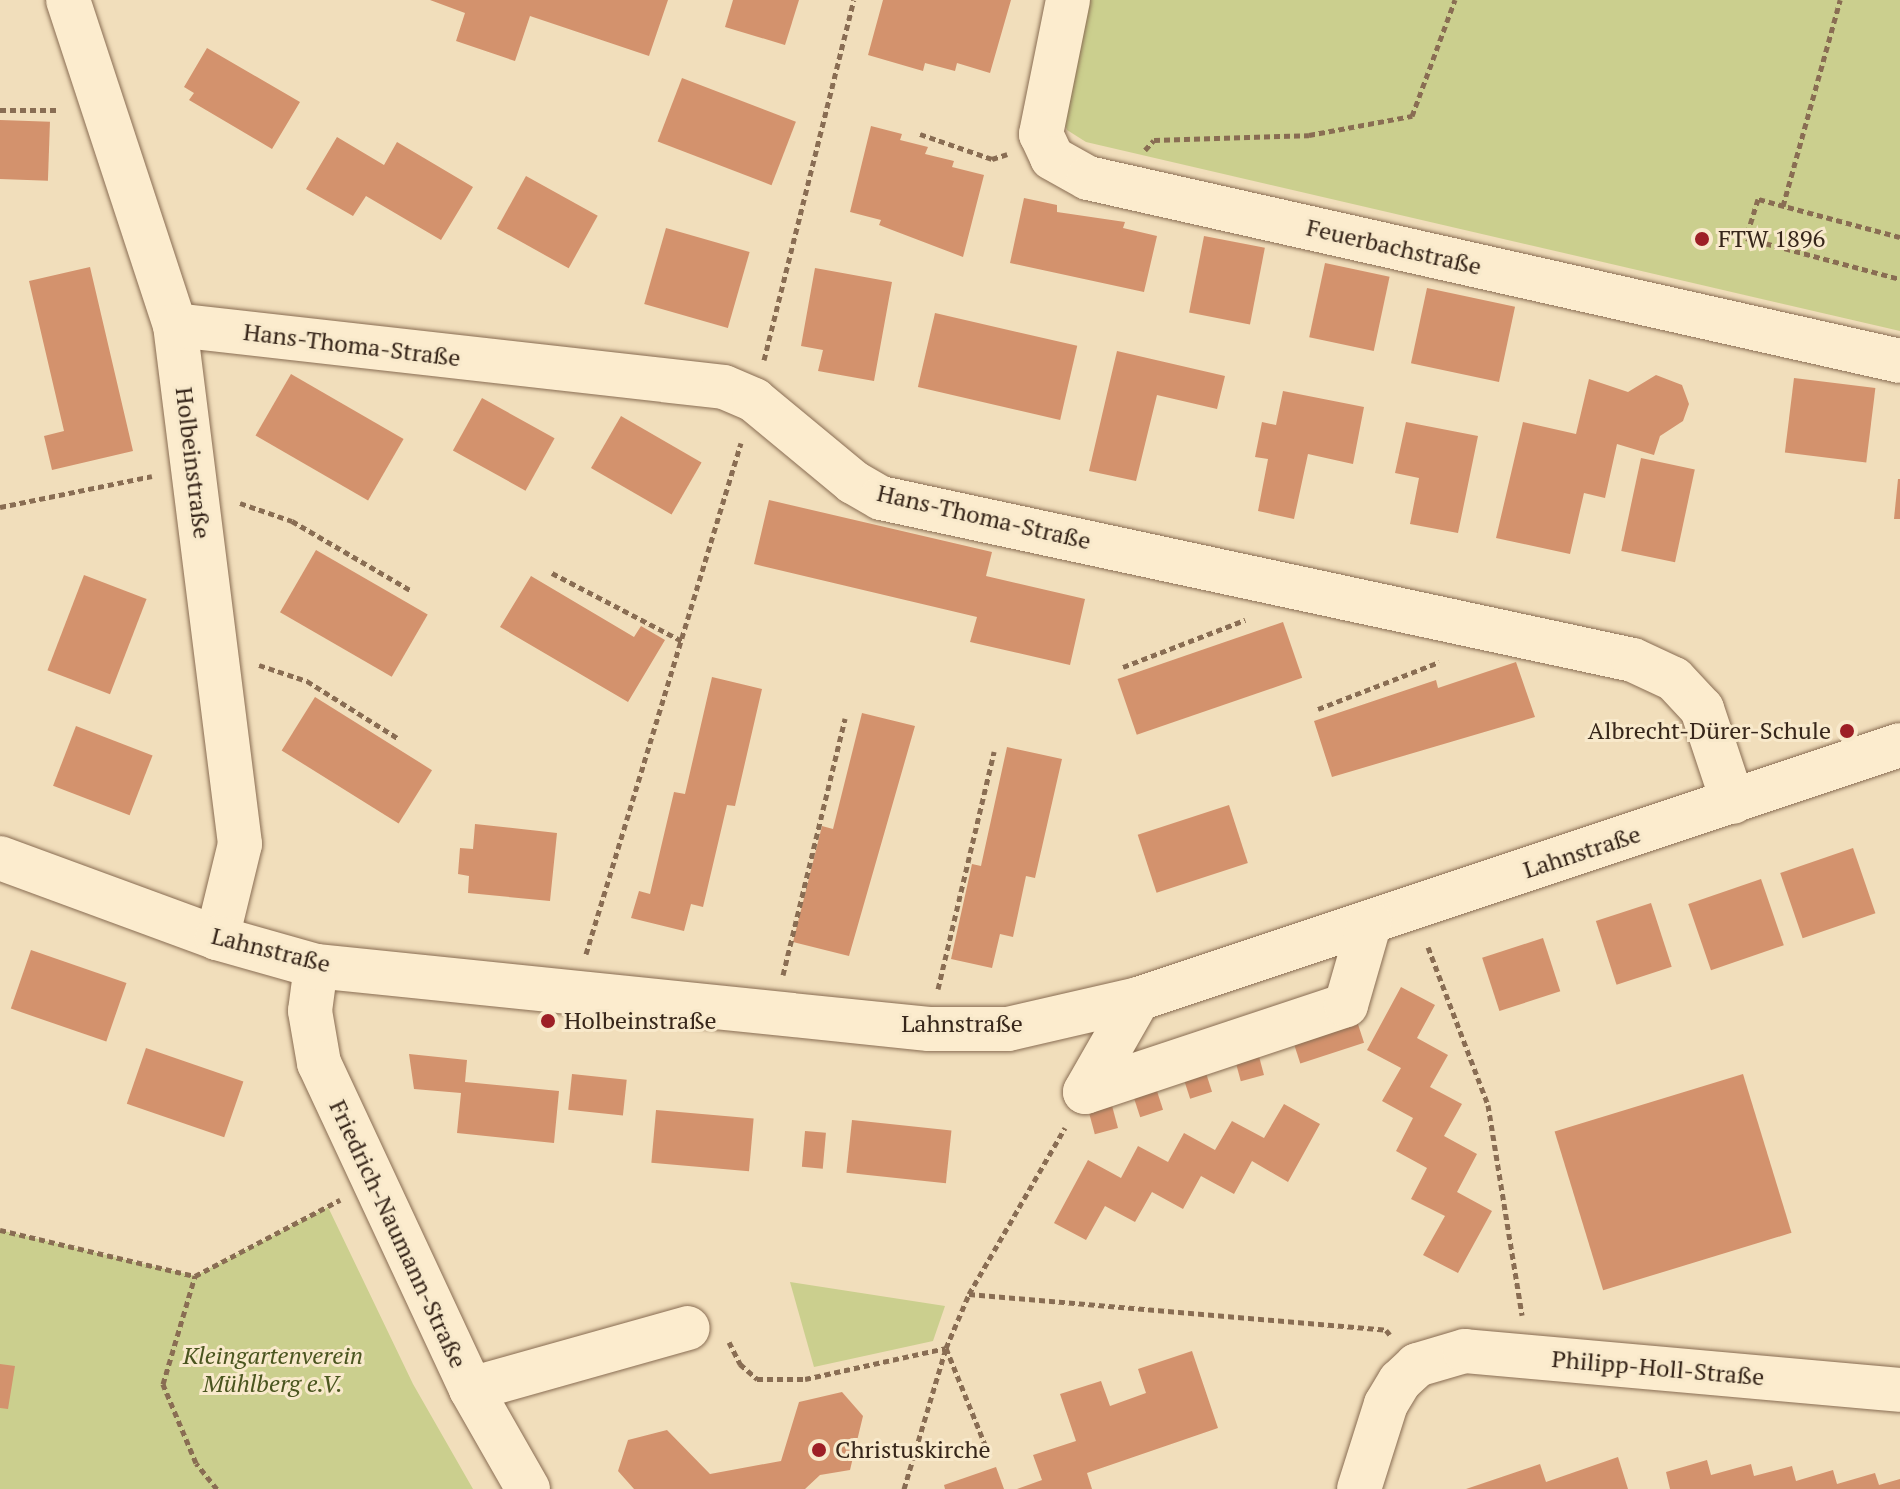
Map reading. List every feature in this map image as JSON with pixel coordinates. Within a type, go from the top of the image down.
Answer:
[{"type":"street","name":"Holbeinstraße","points":[[68,0],[175,325],[240,844],[217,938]]},
{"type":"street","points":[[1043,143],[1043,104],[1068,0]]},
{"type":"street","name":"Feuerbachstraße","points":[[1043,143],[1064,167],[1129,187],[1900,361]]},
{"type":"street","name":"Hans-Thoma-Straße","points":[[175,325],[724,387],[754,400],[853,482],[881,498],[1633,660],[1674,679],[1702,709],[1733,802]]},
{"type":"street","name":"Lahnstraße","points":[[0,858],[217,938],[316,966],[575,989],[929,1029],[1008,1029],[1138,999],[1900,745]]},
{"type":"street","points":[[1085,1092],[1346,1005],[1370,922]]},
{"type":"street","name":"Friedrich-Naumann-Straße","points":[[316,966],[310,1011],[319,1063],[471,1389],[528,1489]]},
{"type":"street","points":[[1085,1092],[1138,999]]},
{"type":"street","points":[[471,1389],[688,1328]]},
{"type":"street","name":"Philipp-Holl-Straße","points":[[1417,1365],[1465,1351],[1900,1390]]},
{"type":"street","points":[[1359,1489],[1386,1404],[1417,1365]]},
{"type":"path","points":[[575,989],[754,400],[854,0]]},
{"type":"path","points":[[1129,187],[1141,155],[1154,140],[1309,135],[1412,116],[1455,0]]},
{"type":"path","points":[[1783,206],[1840,0]]},
{"type":"path","points":[[0,110],[105,110]]},
{"type":"path","points":[[920,134],[992,159],[1043,143]]},
{"type":"path","points":[[1900,237],[1758,199],[1746,238],[1900,279]]},
{"type":"path","points":[[0,507],[149,476]]},
{"type":"path","points":[[199,502],[241,503],[292,521],[412,591]]},
{"type":"path","points":[[552,573],[682,641]]},
{"type":"path","points":[[1123,667],[1244,620],[1297,588]]},
{"type":"path","points":[[216,650],[307,681],[399,739]]},
{"type":"path","points":[[1318,709],[1452,657]]},
{"type":"path","points":[[775,1011],[845,718]]},
{"type":"path","points":[[929,1029],[994,752]]},
{"type":"path","points":[[1425,939],[1488,1105],[1524,1323]]},
{"type":"path","points":[[904,1489],[946,1348],[969,1294],[1085,1092]]},
{"type":"path","points":[[0,1230],[195,1276],[328,1207]]},
{"type":"path","points":[[195,1276],[163,1384],[196,1463],[217,1489]]},
{"type":"path","points":[[969,1294],[1386,1330],[1417,1365]]},
{"type":"path","points":[[688,1328],[714,1325],[740,1364],[757,1379],[805,1379],[946,1348]]},
{"type":"path","points":[[946,1348],[990,1457]]},
{"type":"green space","name":"FTW 1896","points":[[1085,0],[1900,0],[1900,331],[1086,142],[1067,130],[1060,115]]},
{"type":"green space","name":"Kleingartenverein Mühlberg e.V.","points":[[328,1207],[413,1384],[473,1489],[0,1489],[0,1230],[195,1276]]},
{"type":"green space","points":[[790,1282],[945,1306],[933,1341],[814,1367]]},
{"type":"building","points":[[430,0],[668,0],[649,56],[530,16],[515,61],[456,41],[465,13]]},
{"type":"building","points":[[733,0],[799,0],[785,45],[725,27]]},
{"type":"building","points":[[883,0],[1011,0],[990,73],[957,63],[955,71],[925,63],[923,71],[868,55]]},
{"type":"building","points":[[207,48],[300,102],[272,149],[189,100],[194,93],[184,87]]},
{"type":"building","points":[[682,78],[796,122],[772,185],[658,141]]},
{"type":"building","points":[[0,120],[50,122],[48,181],[0,179]]},
{"type":"building","points":[[871,126],[902,134],[900,140],[928,147],[925,154],[954,161],[952,167],[984,175],[963,257],[879,225],[881,220],[850,212]]},
{"type":"building","points":[[337,137],[384,165],[397,142],[473,187],[441,240],[366,196],[353,216],[306,189]]},
{"type":"building","points":[[526,176],[598,216],[569,268],[497,228]]},
{"type":"building","points":[[1024,198],[1057,205],[1057,212],[1125,222],[1123,228],[1157,236],[1144,292],[1010,263]]},
{"type":"building","points":[[666,228],[750,252],[728,328],[644,304]]},
{"type":"building","points":[[1204,236],[1265,248],[1250,324],[1189,313]]},
{"type":"building","points":[[1325,263],[1390,277],[1374,351],[1309,337]]},
{"type":"building","points":[[90,267],[133,451],[52,470],[44,436],[64,431],[29,281]]},
{"type":"building","points":[[815,268],[892,282],[874,381],[818,371],[823,350],[801,346]]},
{"type":"building","points":[[1427,288],[1515,307],[1499,382],[1411,363]]},
{"type":"building","points":[[935,313],[1077,346],[1060,420],[918,387]]},
{"type":"building","points":[[1117,351],[1225,376],[1217,409],[1157,395],[1136,481],[1089,471]]},
{"type":"building","points":[[291,374],[404,439],[368,500],[256,435]]},
{"type":"building","points":[[1656,375],[1682,385],[1689,404],[1683,421],[1660,436],[1654,455],[1617,444],[1605,498],[1584,493],[1570,554],[1496,538],[1523,422],[1576,434],[1589,379],[1628,392]]},
{"type":"building","points":[[1794,378],[1875,388],[1866,462],[1785,452]]},
{"type":"building","points":[[1283,391],[1364,407],[1353,464],[1308,454],[1294,519],[1258,511],[1268,459],[1255,457],[1262,422],[1276,425]]},
{"type":"building","points":[[482,398],[555,438],[526,491],[453,450]]},
{"type":"building","points":[[621,416],[702,462],[672,514],[591,468]]},
{"type":"building","points":[[1406,422],[1478,436],[1458,533],[1410,524],[1419,478],[1395,473]]},
{"type":"building","points":[[1641,458],[1695,469],[1675,562],[1621,551]]},
{"type":"building","points":[[1898,479],[1900,519],[1894,519]]},
{"type":"building","points":[[769,500],[992,552],[986,576],[1085,599],[1070,665],[970,642],[977,617],[754,564]]},
{"type":"building","points":[[316,550],[428,614],[392,677],[280,612]]},
{"type":"building","points":[[84,575],[147,599],[110,694],[47,670]]},
{"type":"building","points":[[531,576],[634,637],[641,626],[665,640],[628,702],[500,627]]},
{"type":"building","points":[[1283,622],[1302,678],[1137,735],[1118,679]]},
{"type":"building","points":[[1516,662],[1535,717],[1332,777],[1314,721],[1436,680],[1438,688]]},
{"type":"building","points":[[712,677],[762,689],[735,806],[727,805],[703,907],[691,904],[684,931],[631,918],[639,891],[650,894],[674,792],[685,794]]},
{"type":"building","points":[[315,697],[432,770],[399,824],[282,750]]},
{"type":"building","points":[[862,713],[915,726],[849,956],[793,942],[822,826],[833,829]]},
{"type":"building","points":[[76,726],[153,755],[130,815],[53,786]]},
{"type":"building","points":[[1007,747],[1062,759],[1035,878],[1026,876],[1013,937],[1000,934],[992,968],[951,959],[972,864],[981,866]]},
{"type":"building","points":[[1229,805],[1248,863],[1157,893],[1138,835]]},
{"type":"building","points":[[475,824],[557,833],[550,901],[468,893],[469,876],[458,874],[460,848],[473,849]]},
{"type":"building","points":[[1853,848],[1875,913],[1803,938],[1780,873]]},
{"type":"building","points":[[1761,879],[1784,945],[1711,970],[1688,904]]},
{"type":"building","points":[[1651,903],[1672,967],[1617,985],[1596,921]]},
{"type":"building","points":[[1543,938],[1560,991],[1499,1011],[1482,958]]},
{"type":"building","points":[[31,950],[126,983],[106,1042],[11,1009]]},
{"type":"building","points":[[1401,987],[1435,1005],[1417,1038],[1448,1055],[1430,1087],[1462,1104],[1444,1136],[1477,1154],[1457,1192],[1492,1211],[1458,1273],[1423,1255],[1445,1216],[1411,1199],[1427,1168],[1396,1151],[1413,1118],[1382,1101],[1401,1068],[1367,1050]]},
{"type":"building","points":[[1356,1018],[1364,1043],[1300,1063],[1292,1039]]},
{"type":"building","points":[[146,1048],[243,1082],[224,1137],[127,1104]]},
{"type":"building","points":[[1257,1049],[1264,1075],[1241,1081],[1234,1055]]},
{"type":"building","points":[[409,1054],[467,1060],[465,1082],[559,1091],[554,1143],[457,1133],[461,1093],[414,1089]]},
{"type":"building","points":[[1204,1067],[1212,1092],[1190,1099],[1182,1074]]},
{"type":"building","points":[[572,1074],[627,1080],[623,1116],[568,1110]]},
{"type":"building","points":[[1743,1074],[1792,1233],[1603,1290],[1555,1132]]},
{"type":"building","points":[[1155,1085],[1163,1110],[1140,1117],[1132,1092]]},
{"type":"building","points":[[1111,1102],[1118,1128],[1095,1134],[1088,1108]]},
{"type":"building","points":[[1284,1104],[1320,1124],[1288,1182],[1252,1161],[1234,1194],[1201,1176],[1183,1209],[1152,1192],[1135,1222],[1105,1206],[1086,1240],[1054,1223],[1088,1160],[1121,1178],[1138,1146],[1168,1162],[1184,1133],[1215,1150],[1232,1121],[1264,1138]]},
{"type":"building","points":[[656,1110],[754,1119],[749,1171],[651,1163]]},
{"type":"building","points":[[852,1120],[951,1130],[946,1183],[846,1173]]},
{"type":"building","points":[[805,1131],[826,1133],[823,1169],[802,1167]]},
{"type":"building","points":[[1192,1351],[1218,1428],[1087,1473],[1092,1489],[1017,1489],[1042,1480],[1033,1455],[1076,1441],[1060,1394],[1101,1381],[1110,1406],[1146,1393],[1138,1369]]},
{"type":"building","points":[[0,1364],[15,1366],[8,1409],[0,1408]]},
{"type":"building","name":"Christuskirche","points":[[842,1392],[863,1416],[850,1470],[820,1475],[805,1489],[634,1489],[618,1471],[628,1440],[667,1430],[710,1474],[781,1461],[799,1402]]},
{"type":"building","points":[[1618,1457],[1628,1489],[1466,1489],[1540,1464],[1546,1482]]},
{"type":"building","points":[[1707,1460],[1711,1475],[1751,1464],[1754,1476],[1792,1466],[1796,1481],[1833,1470],[1837,1484],[1875,1473],[1879,1485],[1900,1479],[1900,1489],[1670,1489],[1666,1472]]},
{"type":"building","points":[[996,1467],[1004,1489],[945,1489],[944,1485]]},
{"type":"place","name":"FTW 1896","points":[[1702,239]]},
{"type":"place","name":"Albrecht-Dürer-Schule","points":[[1847,731]]},
{"type":"place","name":"Holbeinstraße","points":[[548,1021]]},
{"type":"place","name":"Christuskirche","points":[[819,1450]]}]
